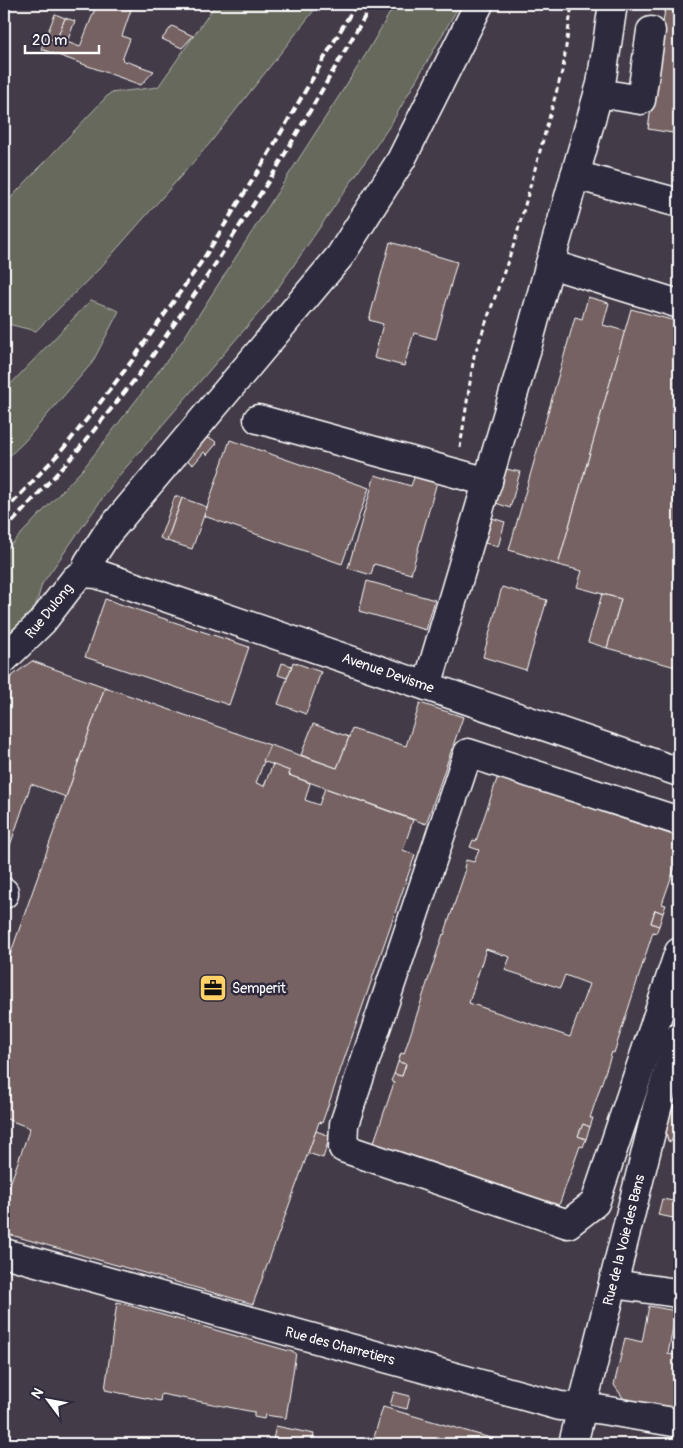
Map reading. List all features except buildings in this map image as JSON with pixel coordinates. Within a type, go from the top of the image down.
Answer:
[{"type":"street","points":[[91,574],[88,562],[106,535],[340,256],[401,160],[479,4]]},
{"type":"street","points":[[427,686],[475,478],[525,355],[599,93],[613,4]]},
{"type":"street","points":[[599,93],[641,100],[651,31]]},
{"type":"street","points":[[575,175],[678,192]]},
{"type":"street","points":[[550,264],[679,304]]},
{"type":"street","points":[[258,420],[475,478]]},
{"type":"street","name":"Rue Dulong","points":[[4,659],[42,622],[75,578],[91,574]]},
{"type":"street","name":"Avenue Devisme","points":[[91,574],[679,772]]},
{"type":"street","points":[[679,821],[468,753],[344,1124],[344,1148],[568,1224],[595,1202],[679,952]]},
{"type":"street","name":"Rue de la Voie des Bans","points":[[573,1444],[657,1108],[679,1038]]},
{"type":"street","name":"Rue des Charretiers","points":[[4,1253],[560,1406],[597,1409],[679,1423]]},
{"type":"street","points":[[613,1284],[677,1293],[679,1295]]},
{"type":"path","points":[[475,478],[458,457],[474,356],[518,231],[563,68],[572,4]]},
{"type":"path","points":[[678,192],[679,158]]},
{"type":"green space","points":[[216,4],[319,4],[210,143],[100,268],[36,331],[4,323],[4,205],[110,93],[158,87]]},
{"type":"green space","points":[[395,4],[460,4],[391,124],[269,301],[116,479],[42,584],[33,615],[4,641],[4,552],[83,469],[182,341],[366,54]]},
{"type":"green space","points":[[91,300],[119,311],[92,363],[24,442],[4,461],[4,391]]},
{"type":"railway","points":[[4,512],[63,449],[99,404],[202,261],[262,165],[356,4]]},
{"type":"railway","points":[[4,531],[74,455],[144,368],[214,266],[275,171],[372,4]]},
{"type":"place","name":"Semperit","points":[[213,988]]}]
